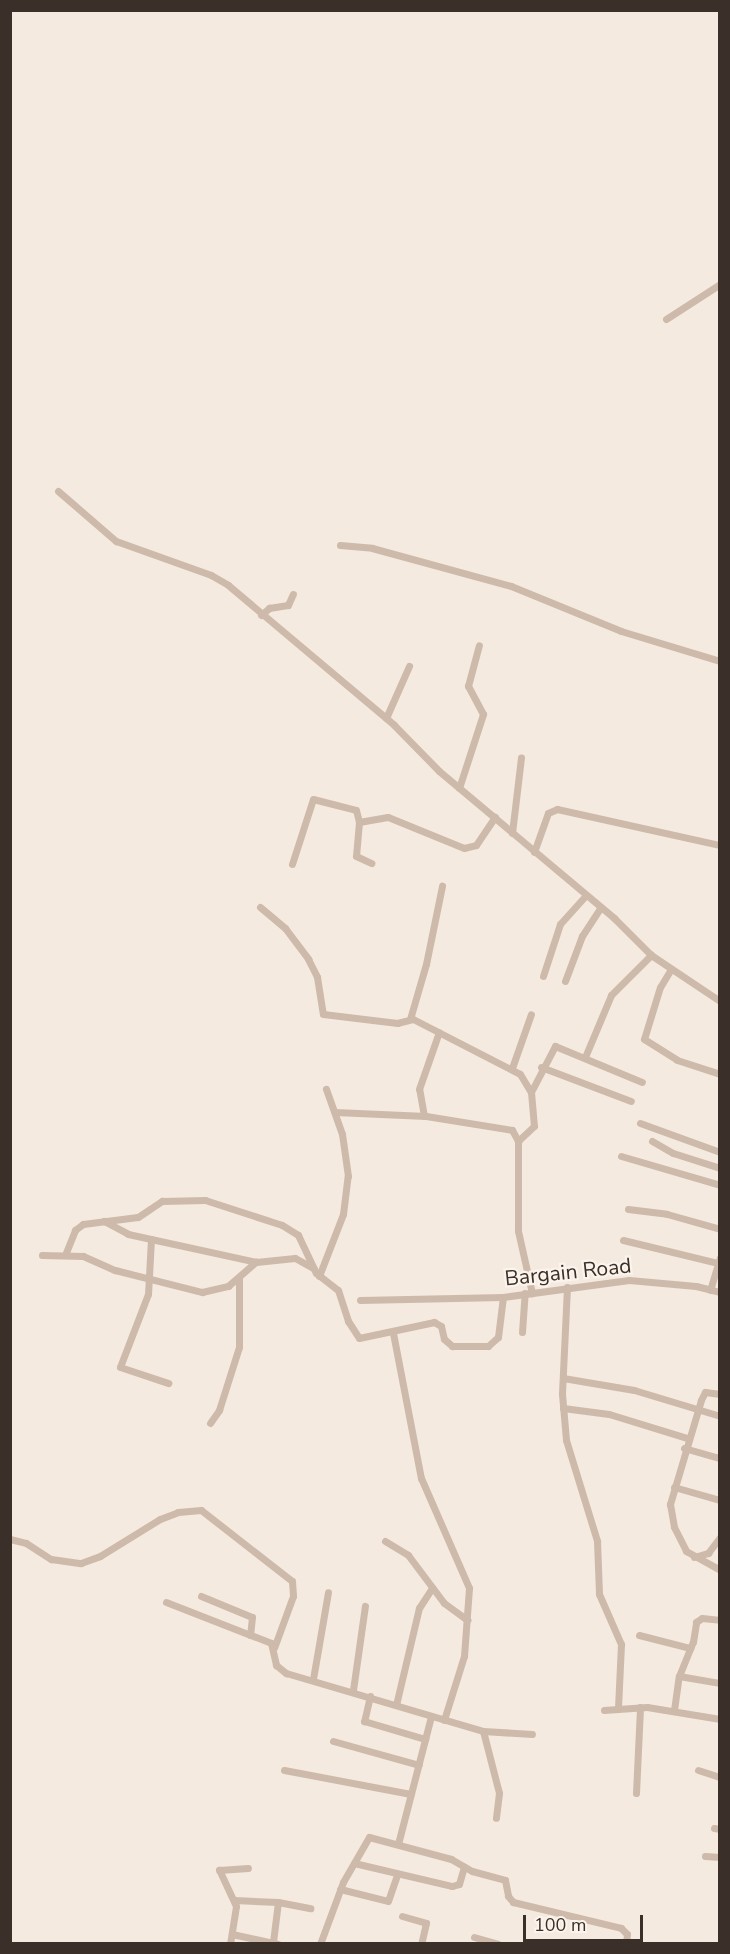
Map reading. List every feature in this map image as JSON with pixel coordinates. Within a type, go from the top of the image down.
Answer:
[{"type":"street","points":[[666,319],[720,284]]},
{"type":"street","points":[[58,491],[116,541],[211,574],[386,718],[459,788],[600,908],[651,956],[720,1001]]},
{"type":"street","points":[[340,545],[372,548],[501,583],[621,631],[720,661]]},
{"type":"street","points":[[261,615],[269,608],[288,605],[293,594]]},
{"type":"street","points":[[459,788],[483,710],[468,686],[479,645]]},
{"type":"street","points":[[386,718],[409,666]]},
{"type":"street","points":[[512,833],[521,758]]},
{"type":"street","points":[[292,864],[313,799],[357,810],[359,822],[356,856],[371,863]]},
{"type":"street","points":[[534,852],[548,813],[557,809],[720,845]]},
{"type":"street","points":[[359,822],[388,818],[435,839],[468,848],[476,845],[495,818]]},
{"type":"street","points":[[410,1019],[426,964],[442,886]]},
{"type":"street","points":[[543,976],[560,924],[585,896]]},
{"type":"street","points":[[260,907],[285,928],[308,959],[317,977],[323,1014],[397,1023],[410,1019],[512,1068],[527,1082],[531,1092],[534,1126],[519,1141]]},
{"type":"street","points":[[565,981],[582,936],[600,908]]},
{"type":"street","points":[[585,1057],[611,995],[651,956]]},
{"type":"street","points":[[671,969],[660,987],[644,1040],[677,1060],[720,1074]]},
{"type":"street","points":[[512,1068],[531,1014]]},
{"type":"street","points":[[424,1116],[419,1089],[439,1032]]},
{"type":"street","points":[[531,1092],[541,1067],[555,1046],[642,1082]]},
{"type":"street","points":[[541,1067],[632,1101]]},
{"type":"street","points":[[319,1276],[347,1198],[346,1155],[335,1112],[326,1089]]},
{"type":"street","points":[[335,1112],[424,1116],[512,1130],[519,1141],[518,1231],[529,1293],[522,1332]]},
{"type":"street","points":[[640,1123],[720,1152]]},
{"type":"street","points":[[652,1142],[673,1153],[720,1168]]},
{"type":"street","points":[[621,1156],[720,1185]]},
{"type":"street","points":[[65,1255],[75,1230],[83,1224],[138,1217],[162,1201],[172,1199],[222,1204],[292,1230],[319,1276],[338,1290],[348,1321],[359,1338],[393,1333],[434,1322],[441,1326],[444,1339],[452,1346],[489,1346],[498,1336],[503,1297]]},
{"type":"street","points":[[628,1209],[667,1214],[720,1229]]},
{"type":"street","points":[[104,1221],[116,1230],[151,1239],[256,1262],[285,1257],[314,1268]]},
{"type":"street","points":[[151,1239],[144,1310],[120,1367],[168,1383]]},
{"type":"street","points":[[623,1240],[719,1261],[710,1290]]},
{"type":"street","points":[[42,1255],[83,1256],[148,1278],[202,1292],[228,1286],[256,1262]]},
{"type":"street","points":[[210,1423],[219,1410],[239,1347],[239,1278]]},
{"type":"street","name":"Bargain Road","points":[[360,1300],[420,1300],[460,1295],[503,1297],[629,1280],[720,1292]]},
{"type":"street","points":[[567,1287],[563,1408],[574,1470],[597,1541],[599,1594],[621,1644],[618,1708]]},
{"type":"street","points":[[393,1333],[421,1478],[468,1580],[464,1656],[444,1720]]},
{"type":"street","points":[[563,1378],[614,1385],[720,1416]]},
{"type":"street","points":[[720,1394],[705,1392],[697,1409],[674,1487],[672,1521],[679,1541],[694,1557],[720,1570]]},
{"type":"street","points":[[563,1408],[609,1414],[687,1438]]},
{"type":"street","points":[[684,1448],[720,1458]]},
{"type":"street","points":[[674,1487],[720,1500]]},
{"type":"street","points":[[10,1539],[26,1543],[51,1559],[81,1563],[100,1556],[160,1520],[178,1512],[201,1510],[292,1581],[293,1596],[274,1648],[276,1665],[282,1671],[353,1690],[483,1731],[532,1734]]},
{"type":"street","points":[[694,1557],[708,1553],[720,1537]]},
{"type":"street","points":[[385,1541],[408,1555],[453,1612],[467,1620]]},
{"type":"street","points":[[396,1705],[419,1608],[432,1588]]},
{"type":"street","points":[[314,1679],[328,1592]]},
{"type":"street","points":[[201,1596],[252,1617],[250,1635]]},
{"type":"street","points":[[166,1602],[250,1635],[274,1648]]},
{"type":"street","points":[[353,1690],[365,1606]]},
{"type":"street","points":[[674,1710],[679,1676],[698,1619],[720,1620]]},
{"type":"street","points":[[639,1635],[690,1648]]},
{"type":"street","points":[[679,1676],[720,1683]]},
{"type":"street","points":[[370,1696],[364,1721],[425,1739]]},
{"type":"street","points":[[636,1793],[640,1707]]},
{"type":"street","points":[[604,1710],[640,1707],[674,1710],[720,1719]]},
{"type":"street","points":[[398,1844],[431,1716]]},
{"type":"street","points":[[483,1731],[499,1793],[496,1818]]},
{"type":"street","points":[[333,1741],[419,1765]]},
{"type":"street","points":[[284,1770],[411,1794]]},
{"type":"street","points":[[698,1770],[720,1777]]},
{"type":"street","points":[[320,1944],[340,1888],[366,1838],[398,1844],[505,1880],[508,1896],[513,1902],[621,1928],[627,1934],[626,1944]]},
{"type":"street","points":[[705,1856],[720,1857]]},
{"type":"street","points":[[354,1863],[397,1875],[456,1886],[464,1867]]},
{"type":"street","points":[[230,1944],[234,1900],[219,1870],[248,1868]]},
{"type":"street","points":[[340,1888],[388,1901],[397,1875]]},
{"type":"street","points":[[234,1900],[278,1902],[310,1908]]},
{"type":"street","points":[[232,1934],[276,1943],[278,1902]]},
{"type":"street","points":[[402,1916],[426,1923],[424,1942]]},
{"type":"street","points":[[474,1937],[498,1944]]}]
